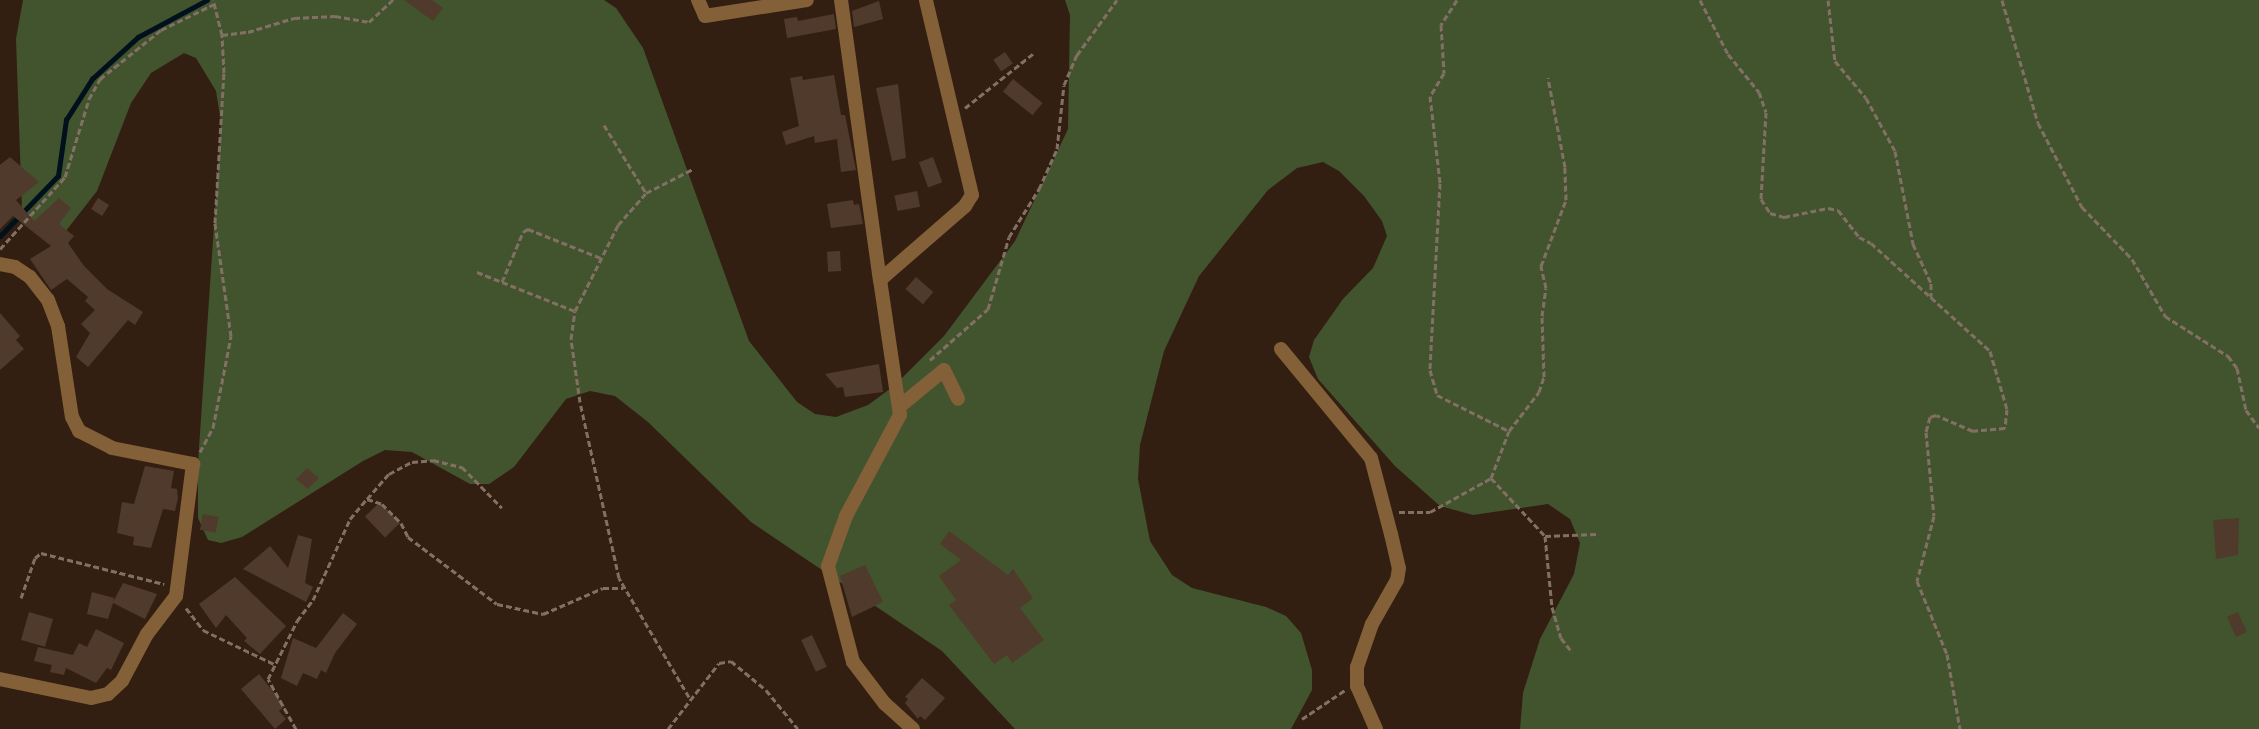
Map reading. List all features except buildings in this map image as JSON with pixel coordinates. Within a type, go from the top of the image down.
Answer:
[{"type":"street","points":[[698,0],[705,16],[807,0]]},
{"type":"street","points":[[841,0],[900,415],[846,516],[828,566],[852,662],[885,704],[913,729]]},
{"type":"street","points":[[880,280],[965,206],[972,195],[926,0]]},
{"type":"street","points":[[0,264],[15,267],[30,277],[48,300],[58,326],[72,417],[79,431],[112,448],[193,464],[176,596],[147,634],[122,681],[108,694],[91,698],[0,678]]},
{"type":"street","points":[[1281,349],[1371,458],[1400,568],[1364,643],[1357,667],[1357,686],[1376,729]]},
{"type":"street","points":[[899,407],[944,370],[958,399]]},
{"type":"path","points":[[222,35],[248,32],[294,18],[343,16],[369,22],[393,0]]},
{"type":"path","points":[[926,364],[988,309],[1009,237],[1039,189],[1057,149],[1064,85],[1077,55],[1117,0]]},
{"type":"path","points":[[1457,0],[1441,25],[1444,74],[1430,96],[1440,183],[1430,370],[1437,395],[1509,431]]},
{"type":"path","points":[[1700,0],[1728,54],[1759,92],[1766,112],[1765,155],[1760,173],[1763,205],[1770,213],[1784,217],[1828,208],[1838,210],[1859,237],[1870,243],[1990,351],[2007,409],[2005,428],[1973,431],[1936,415],[1930,417],[1926,432],[1934,516],[1917,581],[1947,654],[1960,729]]},
{"type":"path","points":[[1828,0],[1835,61],[1866,98],[1895,151],[1913,244],[1931,283],[1931,297]]},
{"type":"path","points":[[2002,0],[2038,123],[2082,207],[2132,259],[2166,316],[2228,356],[2238,368],[2246,410],[2259,428]]},
{"type":"path","points":[[0,249],[65,177],[89,99],[100,79],[160,30],[214,2],[222,35],[224,73],[215,223],[231,336],[213,428],[193,464]]},
{"type":"path","points":[[952,118],[1034,53]]},
{"type":"path","points":[[1385,512],[1430,512],[1491,478],[1509,431],[1539,392],[1544,377],[1542,316],[1546,288],[1541,266],[1566,200],[1565,167],[1548,78]]},
{"type":"path","points":[[604,125],[646,193]]},
{"type":"path","points":[[689,698],[623,588],[580,402],[571,339],[574,311],[618,225],[646,193],[693,169]]},
{"type":"path","points":[[502,282],[523,232],[528,229],[601,258]]},
{"type":"path","points":[[477,272],[574,311]]},
{"type":"path","points":[[296,729],[268,679],[274,664],[313,600],[350,519],[389,474],[412,462],[433,460],[462,467],[502,508]]},
{"type":"path","points":[[1491,478],[1545,536],[1552,607],[1561,638],[1572,652]]},
{"type":"path","points":[[367,499],[382,504],[401,523],[408,537],[497,604],[531,614],[543,614],[603,588],[623,588]]},
{"type":"path","points":[[1545,536],[1596,534]]},
{"type":"path","points":[[21,598],[35,558],[41,554],[169,585],[203,630],[274,664]]},
{"type":"path","points":[[668,729],[689,698],[719,663],[731,661],[766,690],[798,729]]},
{"type":"path","points":[[1302,718],[1330,698],[1357,686]]},
{"type":"green space","points":[[23,0],[604,0],[616,8],[643,48],[749,341],[797,402],[815,414],[836,417],[868,405],[894,386],[944,336],[1015,241],[1068,129],[1070,15],[1065,0],[2259,0],[2259,729],[1520,729],[1523,693],[1540,639],[1574,574],[1580,543],[1570,519],[1548,504],[1473,515],[1440,506],[1395,466],[1318,379],[1309,357],[1314,340],[1343,299],[1373,268],[1387,236],[1382,221],[1364,196],[1339,171],[1323,162],[1297,168],[1268,190],[1199,276],[1164,351],[1140,445],[1138,479],[1150,541],[1172,575],[1192,588],[1266,607],[1286,616],[1301,633],[1312,670],[1312,690],[1291,729],[1015,729],[942,651],[751,522],[648,422],[615,396],[590,391],[566,399],[514,467],[489,484],[470,484],[412,452],[385,450],[363,461],[242,537],[221,543],[208,540],[198,518],[198,463],[221,122],[216,91],[196,58],[184,53],[151,73],[131,103],[97,191],[65,232],[50,237],[22,210],[16,39]]},
{"type":"waterway","points":[[0,236],[58,176],[66,120],[92,79],[138,37],[207,0]]}]
